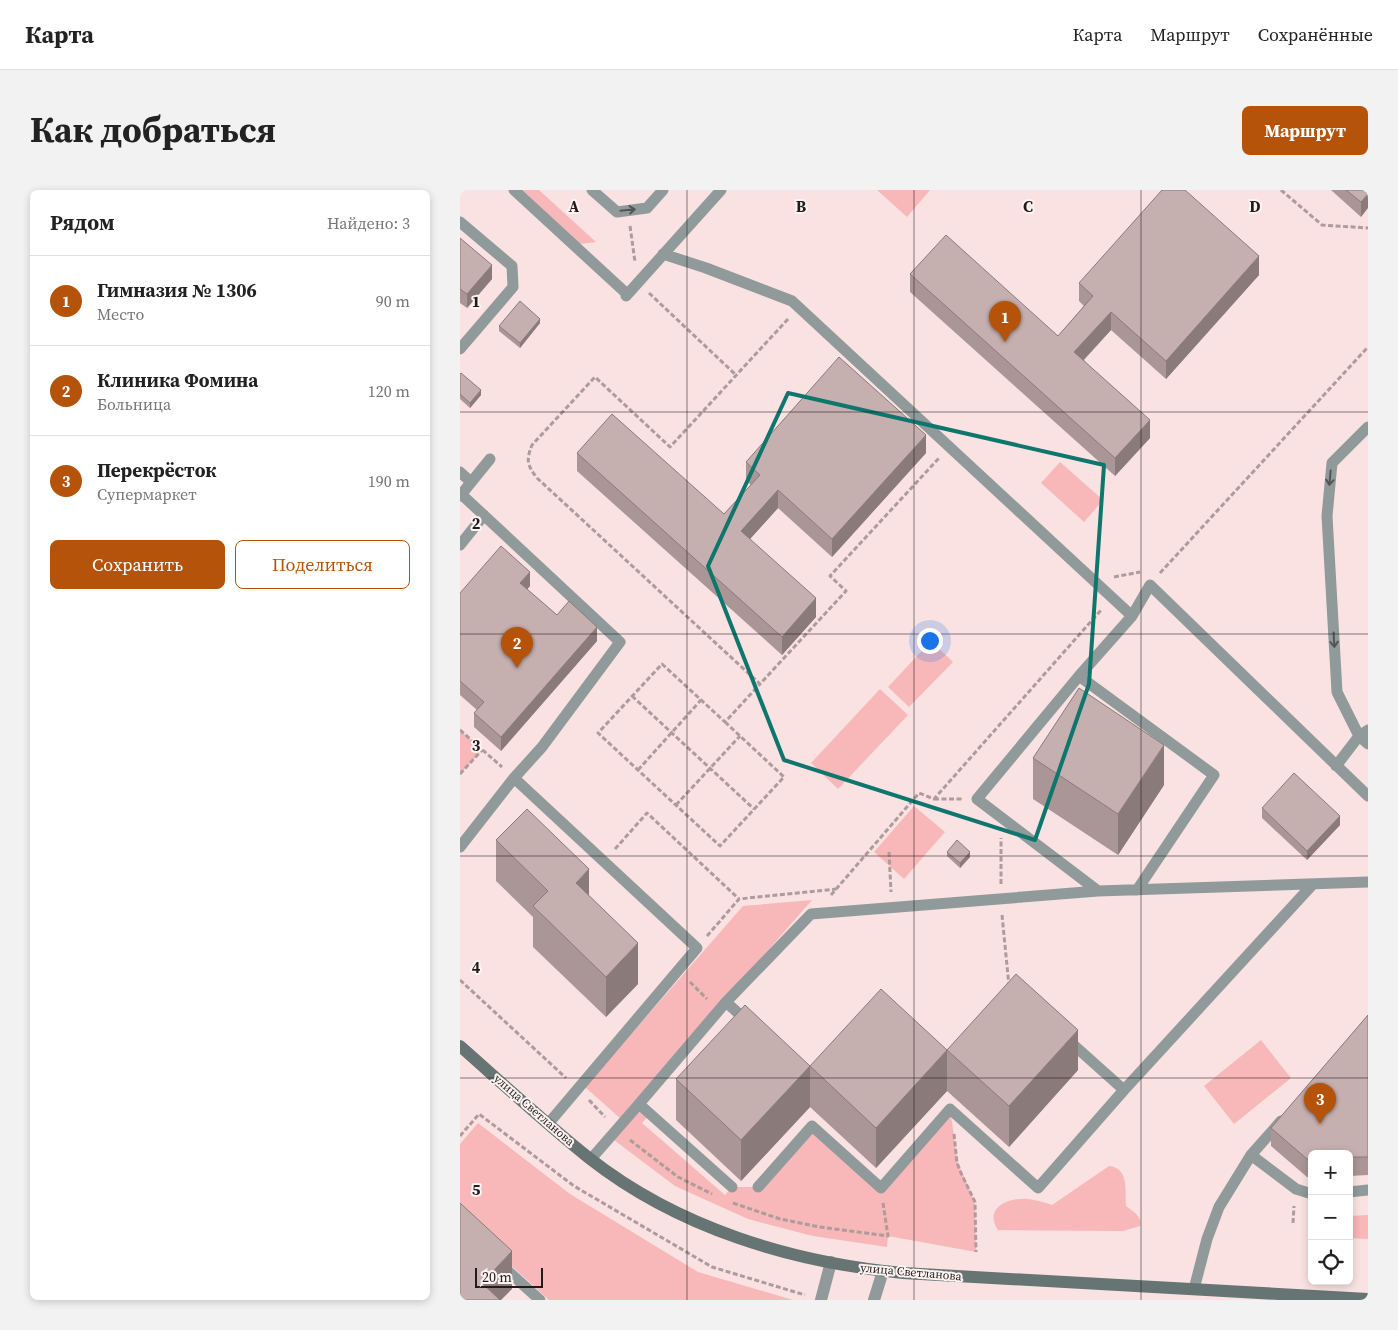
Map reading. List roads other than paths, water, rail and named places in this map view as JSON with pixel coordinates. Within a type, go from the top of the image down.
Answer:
[{"type":"street","name":"улица Светланова","points":[[460,1046],[590,1159],[640,1193],[700,1224],[762,1247],[883,1271],[1368,1299]]},
{"type":"street","points":[[821,1299],[831,1262]]},
{"type":"street","points":[[874,1300],[883,1271]]},
{"type":"lane","points":[[514,190],[626,295],[721,190]]},
{"type":"lane","points":[[592,190],[617,212],[646,208],[663,190]]},
{"type":"lane","points":[[460,222],[512,266],[513,287],[460,349]]},
{"type":"lane","points":[[663,254],[715,271],[792,301],[1132,616]]},
{"type":"lane","points":[[1368,427],[1332,463],[1327,516],[1337,692],[1364,733],[1368,744]]},
{"type":"lane","points":[[460,847],[514,778],[542,747],[620,642],[461,495],[490,459]]},
{"type":"lane","points":[[460,472],[471,482]]},
{"type":"lane","points":[[460,545],[484,515]]},
{"type":"lane","points":[[1098,891],[977,799],[1079,676],[1132,616],[1150,585],[1368,796]]},
{"type":"lane","points":[[1079,676],[1214,775],[1137,890]]},
{"type":"lane","points":[[1336,766],[1364,733]]},
{"type":"lane","points":[[514,778],[696,948],[548,1124]]},
{"type":"lane","points":[[590,1159],[726,1002],[811,914],[1098,891],[1368,882]]},
{"type":"lane","points":[[758,1187],[812,1126],[881,1188],[950,1109],[1038,1188],[1124,1090],[1313,884]]},
{"type":"lane","points":[[726,1002],[760,1033]]},
{"type":"lane","points":[[1059,1032],[1124,1090]]},
{"type":"lane","points":[[638,1104],[732,1187]]},
{"type":"lane","points":[[1194,1289],[1207,1239],[1218,1207],[1251,1156],[1290,1110]]},
{"type":"lane","points":[[1251,1156],[1296,1189],[1308,1193]]},
{"type":"lane","points":[[1353,1192],[1368,1190]]},
{"type":"lane","points":[[489,1254],[540,1300]]},
{"type":"place","name":"Гимназия № 1306","points":[[1005,342]]},
{"type":"place","name":"Клиника Фомина","points":[[517,668]]},
{"type":"place","name":"Перекрёсток","points":[[1320,1124]]}]
